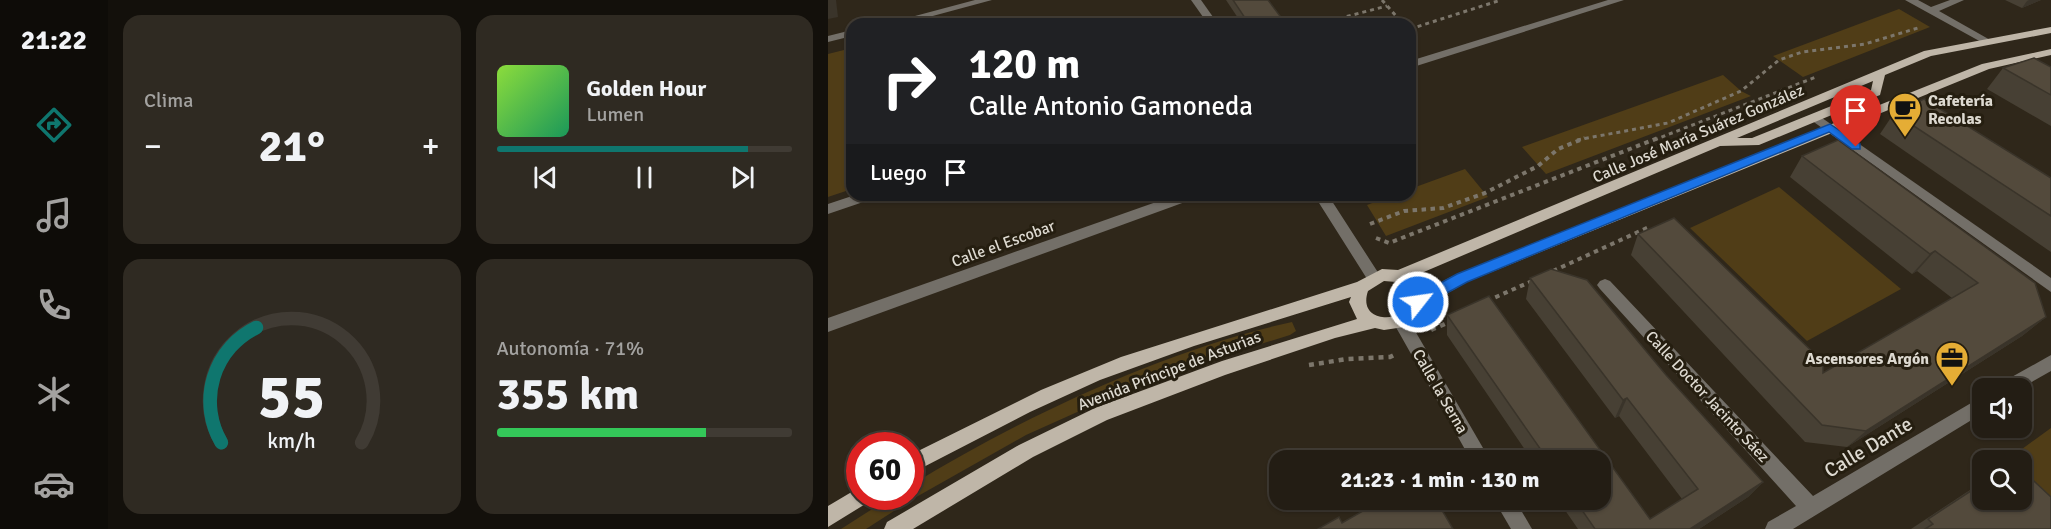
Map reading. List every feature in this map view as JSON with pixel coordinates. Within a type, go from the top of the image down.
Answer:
[{"type":"main road","name":"Calle José María Suárez González","points":[[1399,276],[1928,53],[2051,30]]},
{"type":"main road","points":[[1418,302],[1462,278],[1986,66],[2051,52]]},
{"type":"main road","points":[[1716,143],[1754,142],[1876,92],[1880,74]]},
{"type":"main road","points":[[1399,276],[1416,289],[1418,302],[1415,310],[1401,321],[1382,324],[1373,322],[1359,309],[1357,301],[1368,282],[1399,276]]},
{"type":"main road","name":"Avenida Príncipe de Asturias","points":[[924,458],[1008,414],[1095,375],[1211,332],[1368,282]]},
{"type":"main road","name":"Avenida Príncipe de Asturias","points":[[894,529],[1026,451],[1101,414],[1222,368],[1335,331],[1373,322]]},
{"type":"main road","points":[[828,517],[846,505]]},
{"type":"street","points":[[934,18],[987,0]]},
{"type":"street","points":[[1196,0],[1209,18]]},
{"type":"street","points":[[1416,63],[1619,0]]},
{"type":"street","points":[[1910,0],[1987,41]]},
{"type":"street","points":[[1931,11],[1959,0]]},
{"type":"street","points":[[828,39],[846,34]]},
{"type":"street","points":[[1815,117],[2051,286]]},
{"type":"street","points":[[828,209],[852,201]]},
{"type":"street","name":"Calle el Escobar","points":[[828,325],[1174,201]]},
{"type":"street","points":[[1324,201],[1368,282]]},
{"type":"street","name":"Calle Doctor Jacinto Sáez","points":[[1605,285],[1810,507]]},
{"type":"street","name":"Calle la Serna","points":[[1401,321],[1475,450]]},
{"type":"street","points":[[2024,378],[2051,362]]},
{"type":"street","name":"Calle Dante","points":[[1775,529],[1972,411]]},
{"type":"street","points":[[1510,510],[1522,529]]},
{"type":"path","points":[[1382,0],[1397,18]]},
{"type":"path","points":[[1488,0],[1493,4]]},
{"type":"path","points":[[1416,27],[1501,0]]},
{"type":"path","points":[[1341,18],[1387,6]]},
{"type":"path","points":[[1370,224],[1404,211],[1443,208],[1485,193],[1538,166],[1558,149],[1576,140],[1668,123],[1742,91],[1779,60],[1802,52],[1865,44],[1926,25]]},
{"type":"path","points":[[1369,234],[1389,243],[1826,73]]},
{"type":"path","points":[[1435,333],[1433,329],[1455,319]]},
{"type":"path","points":[[1297,368],[1347,359],[1390,357]]},
{"type":"shaded area","points":[[1899,9],[1930,27],[1803,77],[1773,56]]},
{"type":"shaded area","points":[[846,50],[846,191],[828,197],[828,54]]},
{"type":"shaded area","points":[[1723,75],[1741,91],[1751,96],[1546,174],[1522,147]]},
{"type":"shaded area","points":[[1465,169],[1488,197],[1386,236],[1367,205],[1377,201],[1416,201],[1416,187]]},
{"type":"shaded area","points":[[1779,187],[1901,289],[1807,341],[1690,228]]},
{"type":"shaded area","points":[[1292,322],[1296,331],[1290,335],[1177,370],[1113,396],[1026,435],[924,493],[924,477],[1047,411],[1144,368],[1243,334]]},
{"type":"shaded area","points":[[2051,428],[2051,504],[2032,486],[2032,450],[2021,450]]},
{"type":"shaded area","points":[[871,510],[895,510],[866,529],[841,529]]},
{"type":"building","points":[[1233,0],[1268,0],[1282,18],[1245,18]]},
{"type":"building","points":[[2034,58],[2051,67],[2051,95],[2003,68]]},
{"type":"building","points":[[1924,99],[2051,178],[2051,216],[1894,113]]},
{"type":"building","points":[[1838,140],[2035,283],[2046,317],[1866,431],[1822,425],[1638,234],[1674,218],[1823,362],[1823,373],[1978,283],[1935,251],[1930,254],[1802,156]]},
{"type":"building","points":[[1551,269],[1587,280],[1666,375],[1763,482],[1690,529],[1595,529],[1582,510],[1611,510],[1611,465],[1650,519],[1698,489],[1627,398],[1623,400],[1530,278]]},
{"type":"building","points":[[1489,296],[1600,450],[1541,450],[1447,315]]},
{"type":"building","points":[[2032,479],[2051,497],[2051,529],[1925,529],[1933,524],[1928,519],[1972,490],[1972,510],[2032,510]]},
{"type":"building","points":[[1365,510],[1442,510],[1453,529],[1318,529],[1339,517],[1342,523]]},
{"type":"place","name":"Cafetería Recolas","points":[[1905,138]]},
{"type":"place","name":"Ascensores Argón","points":[[1952,387]]},
{"type":"route","points":[[1418,302],[1462,278],[1830,128],[1856,147]]}]
